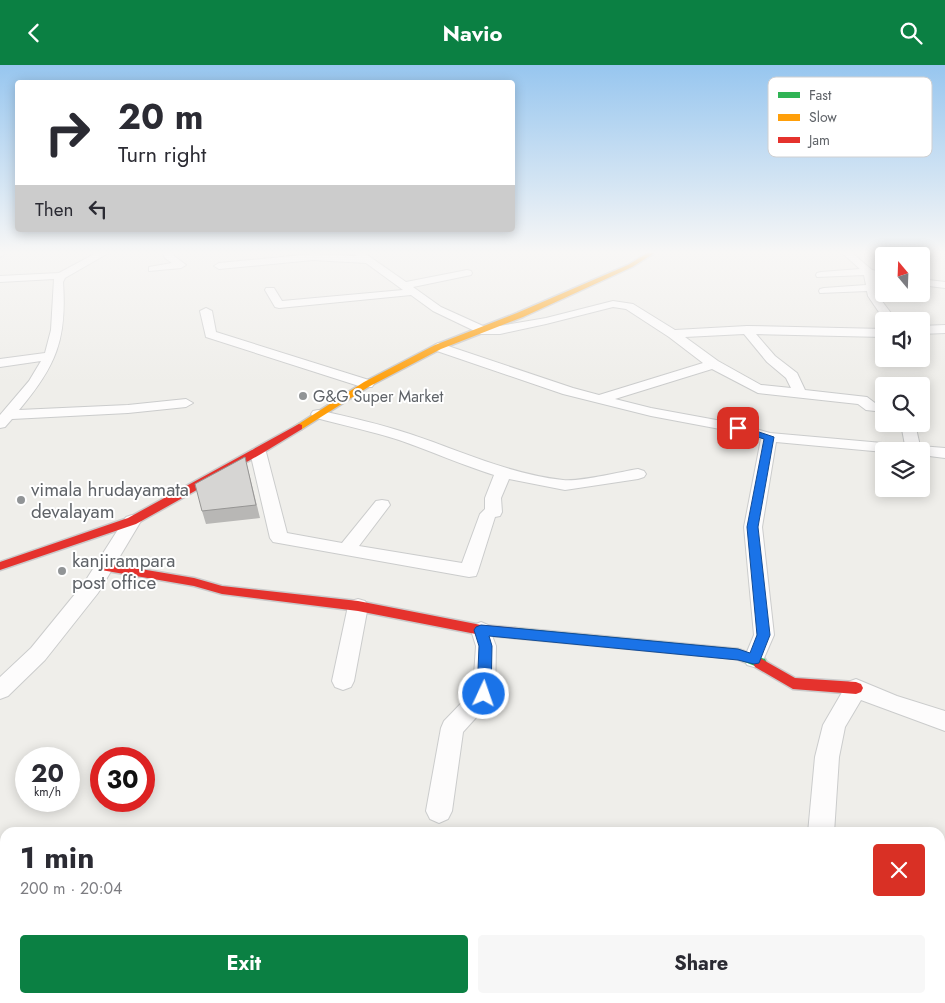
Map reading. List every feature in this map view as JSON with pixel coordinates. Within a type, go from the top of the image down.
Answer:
[{"type":"main road","points":[[0,566],[132,521],[258,452],[368,384],[438,347],[563,296]]},
{"type":"main road","points":[[105,567],[194,582],[222,590],[358,605],[481,630],[728,653],[754,659],[793,683],[856,688]]},
{"type":"street","points":[[4,420],[27,393],[42,372],[50,356],[57,335],[58,296]]},
{"type":"street","points":[[273,296],[279,305],[354,296]]},
{"type":"street","points":[[418,296],[437,309],[481,330],[500,330],[560,318],[607,304],[629,306],[673,334],[713,364],[758,389],[862,400],[871,407],[875,407]]},
{"type":"street","points":[[874,296],[883,312]]},
{"type":"street","points":[[206,311],[210,334],[368,384]]},
{"type":"street","points":[[930,330],[945,329]]},
{"type":"street","points":[[673,334],[747,330],[875,333]]},
{"type":"street","points":[[747,330],[771,359],[792,375],[800,393]]},
{"type":"street","points":[[438,347],[568,391],[651,412],[738,428],[769,437],[875,446]]},
{"type":"street","points":[[0,363],[50,356]]},
{"type":"street","points":[[599,399],[713,364]]},
{"type":"street","points":[[4,420],[186,403]]},
{"type":"street","points":[[318,414],[402,436],[445,451],[474,464],[503,473],[564,485],[638,474]]},
{"type":"street","points":[[754,659],[764,635],[753,527],[769,437]]},
{"type":"street","points":[[930,451],[945,453]]},
{"type":"street","points":[[258,452],[279,538],[348,548],[468,571],[488,514],[494,512],[492,498],[503,473]]},
{"type":"street","points":[[348,548],[382,505]]},
{"type":"street","points":[[0,690],[38,654],[105,567],[132,521]]},
{"type":"street","points":[[342,681],[358,605]]},
{"type":"street","points":[[439,811],[452,728],[484,694],[486,646],[481,630]]},
{"type":"street","points":[[822,827],[829,749],[834,725],[856,688],[891,703],[945,721]]},
{"type":"building","points":[[245,457],[256,505],[202,511],[195,484]]},
{"type":"traffic: fast","points":[[515,633],[738,654],[760,663]]},
{"type":"traffic: slow","points":[[299,427],[367,384],[438,347],[563,296]]},
{"type":"traffic: jam","points":[[0,566],[132,521],[258,452],[299,427]]},
{"type":"traffic: jam","points":[[105,567],[194,582],[222,590],[358,606],[481,630],[515,633]]},
{"type":"traffic: jam","points":[[760,663],[793,683],[856,688]]},
{"type":"place","name":"G&G Super Market","points":[[303,396]]},
{"type":"place","name":"vimala hrudayamata devalayam","points":[[21,500]]},
{"type":"place","name":"kanjirampara post office","points":[[62,571]]},
{"type":"route","points":[[484,694],[486,646],[481,630],[738,654],[754,659],[764,635],[753,527],[769,437],[738,428]]}]
